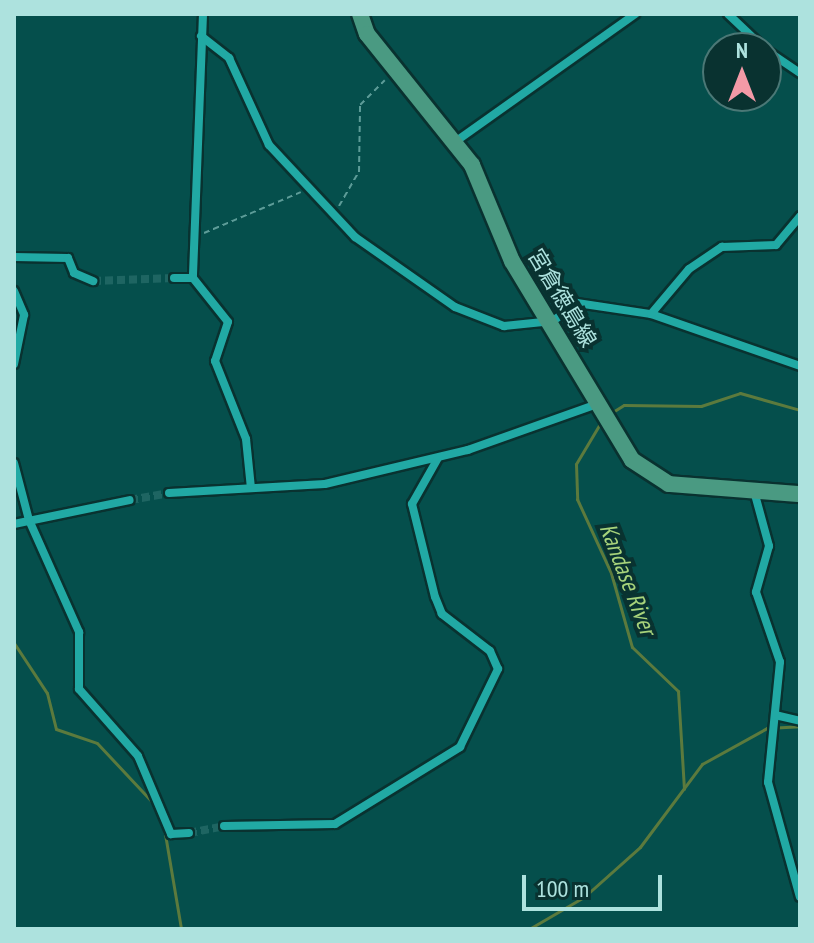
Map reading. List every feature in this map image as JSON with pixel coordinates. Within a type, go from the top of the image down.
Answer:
[{"type":"main road","name":"宮倉徳島線","points":[[360,14],[480,180],[512,261],[553,321],[619,446],[654,477],[800,494]]},
{"type":"street","points":[[203,14],[193,278],[228,322],[215,361],[246,439],[251,488]]},
{"type":"street","points":[[455,142],[635,14]]},
{"type":"street","points":[[728,14],[747,32]]},
{"type":"street","points":[[201,36],[229,58],[269,145],[393,268],[455,307],[504,326],[553,321],[577,303],[651,314],[800,366]]},
{"type":"street","points":[[782,61],[800,73]]},
{"type":"street","points":[[651,314],[689,269],[722,247],[776,245],[800,216]]},
{"type":"street","points":[[14,257],[68,258],[74,273],[93,281]]},
{"type":"street","points":[[174,278],[193,278]]},
{"type":"street","points":[[14,291],[24,315],[14,364]]},
{"type":"street","points":[[169,493],[325,484],[438,458],[597,404]]},
{"type":"street","points":[[224,826],[335,824],[460,747],[498,669],[490,651],[442,614],[435,597],[412,504],[438,458]]},
{"type":"street","points":[[14,463],[29,520],[79,632],[79,689],[138,756],[171,834],[189,833]]},
{"type":"street","points":[[754,491],[769,546],[756,592],[780,662],[768,782],[800,897]]},
{"type":"street","points":[[14,524],[130,500]]},
{"type":"street","points":[[775,715],[800,721]]},
{"type":"path","points":[[336,209],[359,172],[360,105],[398,68]]},
{"type":"path","points":[[195,236],[314,189]]},
{"type":"waterway","name":"Kandase River","points":[[611,413],[624,405],[701,406],[740,393],[800,410]]},
{"type":"waterway","name":"Kandase River","points":[[601,422],[576,464],[577,499],[611,573],[632,647],[678,691],[684,789]]},
{"type":"waterway","points":[[14,643],[47,693],[56,729],[97,743],[156,806]]},
{"type":"waterway","points":[[529,929],[584,897],[640,847],[702,764],[767,728],[800,726]]},
{"type":"waterway","points":[[164,828],[181,929]]},
{"type":"tunnel","points":[[93,281],[174,278]]},
{"type":"tunnel","points":[[130,500],[169,493]]},
{"type":"tunnel","points":[[189,833],[224,826]]}]
